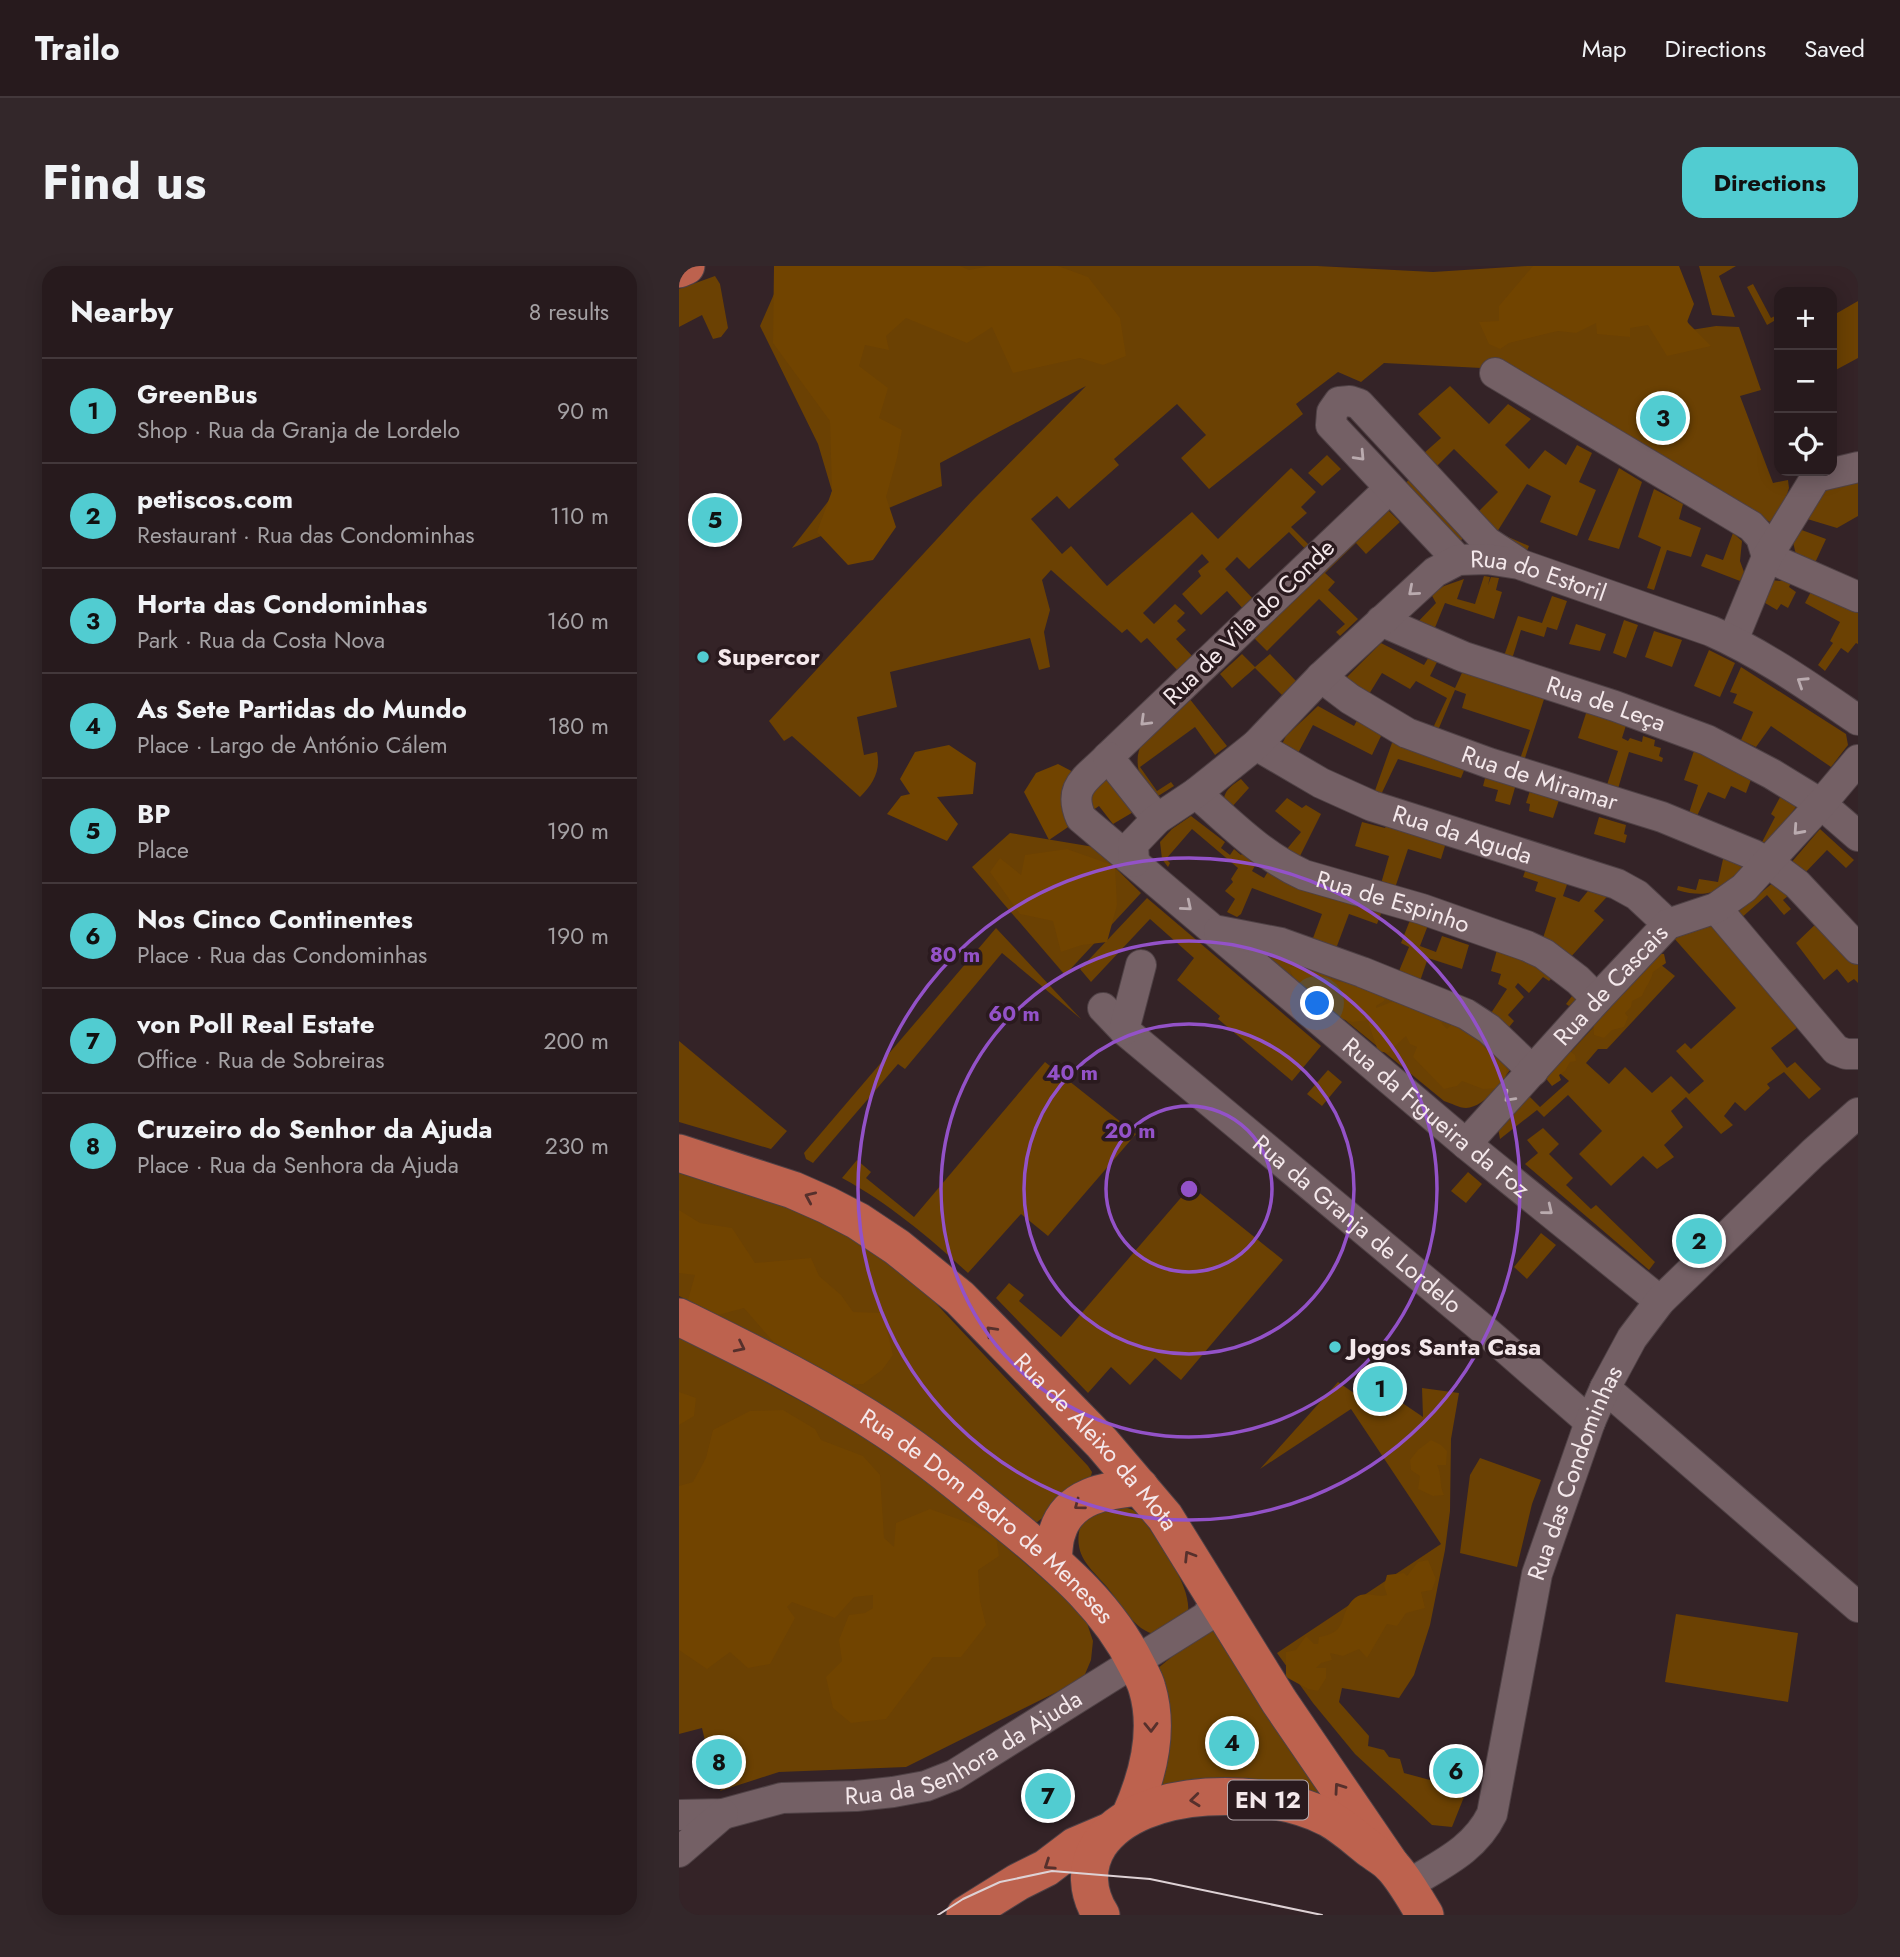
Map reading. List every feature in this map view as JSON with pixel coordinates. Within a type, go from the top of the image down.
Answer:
[{"type":"main road","points":[[679,269],[686,266]]},
{"type":"main road","name":"Rua de Aleixo da Mota","points":[[679,1153],[793,1190],[858,1221],[897,1247],[960,1298],[1102,1443],[1165,1517],[1295,1724],[1414,1899]]},
{"type":"main road","name":"Rua de Dom Pedro de Meneses","points":[[679,1317],[760,1357],[888,1431],[1053,1561],[1107,1616],[1147,1686],[1152,1742],[1142,1789],[1119,1824],[1095,1851],[1089,1880],[1101,1915]]},
{"type":"main road","points":[[1053,1561],[1056,1534],[1063,1518],[1077,1504],[1095,1494],[1140,1487]]},
{"type":"main road","name":"EN 12","points":[[965,1915],[1046,1868],[1075,1846],[1154,1807],[1223,1797],[1261,1798],[1297,1806],[1327,1818],[1355,1835],[1414,1899]]},
{"type":"street","points":[[1495,373],[1751,526],[1761,537],[1767,557],[1858,597]]},
{"type":"street","points":[[1458,560],[1331,425],[1332,412],[1339,402],[1359,404],[1487,542],[1519,564]]},
{"type":"street","points":[[1733,640],[1767,557],[1815,477],[1858,467]]},
{"type":"street","name":"Rua de Vila do Conde","points":[[1135,862],[1081,818],[1075,804],[1076,790],[1390,488]]},
{"type":"street","name":"Rua do Estoril","points":[[1135,862],[1133,844],[1157,819],[1196,793],[1256,745],[1321,677],[1381,621],[1435,572],[1458,560],[1487,559],[1519,564],[1733,640],[1802,681],[1858,720]]},
{"type":"street","name":"Rua de Leça","points":[[1381,621],[1464,657],[1615,706],[1707,740],[1761,767],[1821,804],[1858,836]]},
{"type":"street","name":"Rua de Miramar","points":[[1321,677],[1350,699],[1407,733],[1489,763],[1662,817],[1769,863],[1797,884],[1858,949]]},
{"type":"street","name":"Rua da Aguda","points":[[1256,745],[1321,783],[1371,806],[1617,884],[1637,895],[1668,924]]},
{"type":"street","points":[[1108,757],[1157,819]]},
{"type":"street","name":"Rua de Cascais","points":[[1466,1144],[1668,924],[1716,908],[1744,888],[1858,760]]},
{"type":"street","name":"Rua de Espinho","points":[[1196,793],[1265,853],[1287,867],[1422,909],[1527,946],[1544,954],[1578,980],[1597,999]]},
{"type":"street","name":"Rua da Figueira da Foz","points":[[1135,862],[1466,1144],[1660,1301]]},
{"type":"street","points":[[1716,908],[1836,1050],[1846,1054],[1858,1054]]},
{"type":"street","name":"Rua da Figueira da Foz","points":[[1215,930],[1281,943],[1466,1014],[1489,1029],[1533,1071]]},
{"type":"street","points":[[1124,1030],[1141,965]]},
{"type":"street","name":"Rua da Granja de Lordelo","points":[[1103,1008],[1124,1030],[1489,1334],[1590,1422]]},
{"type":"street","name":"Rua das Condominhas","points":[[1414,1899],[1459,1853],[1477,1839],[1492,1814],[1537,1574],[1590,1422],[1632,1338],[1660,1301],[1858,1113]]},
{"type":"street","points":[[1605,1388],[1858,1607]]},
{"type":"street","name":"Rua da Senhora da Ajuda","points":[[679,1815],[723,1814],[782,1798],[856,1796],[926,1786],[954,1775],[1206,1617],[1216,1602]]},
{"type":"street","points":[[679,1852],[723,1814]]},
{"type":"shaded area","points":[[774,266],[960,266],[969,270],[989,266],[1058,266],[1088,277],[1120,318],[1126,356],[1103,365],[1080,358],[1013,373],[992,327],[967,343],[906,318],[886,336],[889,350],[865,345],[859,366],[888,388],[879,418],[902,430],[886,497],[896,527],[873,560],[848,565],[817,532],[832,491],[830,421],[773,343]]},
{"type":"shaded area","points":[[827,266],[1317,266],[1433,272],[1527,266],[1665,266],[1691,330],[1716,326],[1739,327],[1761,390],[1740,396],[1773,483],[1788,480],[1789,488],[1777,526],[1501,369],[1384,363],[1361,382],[1338,372],[1296,404],[1303,414],[1209,489],[1181,458],[1206,435],[1177,404],[1114,459],[1119,465],[1069,509],[1057,496],[1031,519],[1062,554],[1071,546],[1107,586],[1192,512],[1218,539],[1291,468],[1316,492],[1301,507],[1307,513],[1291,527],[1314,550],[1308,552],[1289,532],[1249,569],[1237,557],[1225,569],[1255,601],[1245,611],[1227,591],[1201,615],[1182,594],[1201,576],[1198,571],[1209,562],[1202,554],[1143,613],[1154,624],[1175,604],[1185,613],[1177,621],[1186,630],[1176,639],[1195,659],[1179,672],[1147,638],[1141,643],[1127,629],[1122,633],[1051,570],[1042,580],[1050,610],[1044,632],[1050,667],[1039,670],[1030,638],[890,672],[897,707],[857,717],[864,755],[877,752],[878,759],[875,777],[860,797],[792,736],[784,741],[769,721],[973,500],[1086,386],[940,463],[942,486],[792,548],[830,499],[832,491],[818,444],[760,326],[774,294]]},
{"type":"shaded area","points":[[1533,266],[1679,266],[1694,304],[1687,322],[1711,346],[1667,356],[1648,325],[1630,328],[1630,337],[1597,334],[1596,323],[1576,333],[1558,331],[1509,343],[1500,349],[1489,344],[1479,322],[1499,321],[1499,306]]},
{"type":"shaded area","points":[[1699,266],[1736,266],[1719,276],[1735,317],[1712,315]]},
{"type":"shaded area","points":[[715,276],[720,284],[728,328],[721,337],[713,339],[702,315],[679,327],[679,289]]},
{"type":"shaded area","points":[[1753,284],[1771,318],[1774,316],[1774,321],[1767,325],[1747,287]]},
{"type":"shaded area","points":[[1858,301],[1858,358],[1837,369],[1837,350],[1837,313]]},
{"type":"shaded area","points":[[1450,386],[1489,424],[1508,404],[1531,419],[1505,445],[1529,469],[1545,450],[1566,465],[1577,445],[1592,453],[1579,482],[1596,490],[1577,536],[1540,522],[1551,496],[1527,484],[1497,532],[1529,546],[1526,553],[1505,546],[1475,515],[1498,492],[1454,449],[1435,468],[1458,491],[1454,494],[1397,435],[1400,431],[1423,454],[1441,438],[1418,414]]},
{"type":"shaded area","points":[[1327,455],[1341,469],[1322,486],[1308,473]]},
{"type":"shaded area","points":[[1619,468],[1642,482],[1619,549],[1588,540]]},
{"type":"shaded area","points":[[1416,474],[1470,532],[1458,543],[1403,485]]},
{"type":"shaded area","points":[[1858,478],[1858,516],[1837,528],[1804,518],[1821,489]]},
{"type":"shaded area","points":[[1654,489],[1683,504],[1679,519],[1701,528],[1691,557],[1667,550],[1654,590],[1647,588],[1661,547],[1638,537]]},
{"type":"shaded area","points":[[1384,506],[1400,522],[1366,554],[1356,543],[1325,573],[1335,582],[1328,590],[1358,619],[1340,636],[1336,632],[1345,624],[1319,599],[1267,651],[1249,633]]},
{"type":"shaded area","points":[[1799,529],[1826,539],[1814,565],[1796,555],[1793,542]]},
{"type":"shaded area","points":[[1733,533],[1742,541],[1740,561],[1744,572],[1740,581],[1701,566],[1706,554],[1723,560]]},
{"type":"shaded area","points":[[1795,574],[1789,587],[1796,592],[1788,608],[1781,604],[1777,610],[1760,600],[1770,580],[1780,581]]},
{"type":"shaded area","points":[[1484,576],[1490,577],[1488,585],[1491,577],[1499,578],[1496,590],[1502,592],[1494,619],[1445,603],[1432,635],[1413,627],[1436,603],[1431,594],[1444,586],[1464,579],[1457,599],[1475,604]]},
{"type":"shaded area","points":[[1815,584],[1858,606],[1858,644],[1848,653],[1841,648],[1825,671],[1818,665],[1833,643],[1830,641],[1840,622],[1805,603]]},
{"type":"shaded area","points":[[1552,596],[1567,601],[1557,630],[1547,627],[1544,637],[1521,630],[1512,659],[1504,656],[1518,616],[1542,623]]},
{"type":"shaded area","points":[[1624,620],[1638,625],[1626,658],[1613,653]]},
{"type":"shaded area","points":[[1576,624],[1606,634],[1600,651],[1569,644]]},
{"type":"shaded area","points":[[1654,631],[1682,640],[1672,667],[1645,657]]},
{"type":"shaded area","points":[[1381,643],[1424,665],[1433,650],[1441,654],[1430,676],[1455,688],[1466,664],[1547,690],[1523,764],[1520,759],[1530,730],[1462,708],[1466,694],[1455,690],[1436,735],[1432,730],[1447,698],[1416,681],[1410,689],[1382,673],[1366,699],[1344,680]]},
{"type":"shaded area","points":[[1709,650],[1735,663],[1720,697],[1694,686]]},
{"type":"shaded area","points":[[1242,654],[1255,667],[1270,654],[1296,681],[1282,695],[1255,668],[1232,688],[1220,674]]},
{"type":"shaded area","points":[[1741,667],[1846,734],[1848,745],[1831,767],[1771,726],[1756,747],[1741,740],[1753,712],[1733,703],[1737,694],[1730,692]]},
{"type":"shaded area","points":[[1185,693],[1227,746],[1215,755],[1195,727],[1140,767],[1157,791],[1171,782],[1174,786],[1155,798],[1140,775],[1139,751],[1150,730]]},
{"type":"shaded area","points":[[1589,704],[1629,716],[1622,738],[1642,742],[1643,736],[1655,740],[1654,746],[1661,748],[1659,756],[1663,758],[1662,762],[1629,752],[1617,792],[1605,791],[1618,751],[1578,738]]},
{"type":"shaded area","points":[[1318,706],[1354,726],[1361,713],[1465,768],[1461,778],[1398,759],[1378,801],[1372,799],[1393,740],[1382,734],[1372,755],[1313,725],[1297,755],[1281,746],[1286,736]]},
{"type":"shaded area","points":[[1697,742],[1755,769],[1746,793],[1731,786],[1725,799],[1708,792],[1697,816],[1689,813],[1698,785],[1684,780]]},
{"type":"shaded area","points":[[949,745],[976,763],[973,794],[937,797],[958,824],[947,841],[887,814],[901,796],[910,794],[900,779],[915,752]]},
{"type":"shaded area","points":[[1058,764],[1100,786],[1104,776],[1119,784],[1135,811],[1113,824],[1099,806],[1049,840],[1024,792],[1036,773]]},
{"type":"shaded area","points":[[1488,767],[1518,777],[1510,805],[1495,801],[1498,790],[1483,786]]},
{"type":"shaded area","points":[[1241,779],[1249,788],[1230,809],[1223,804],[1226,792]]},
{"type":"shaded area","points":[[1533,781],[1562,791],[1553,818],[1529,811],[1530,804],[1526,803]]},
{"type":"shaded area","points":[[1785,788],[1799,803],[1765,848],[1761,844],[1775,817],[1771,814]]},
{"type":"shaded area","points":[[1287,798],[1302,808],[1306,805],[1321,814],[1297,862],[1282,855],[1301,832],[1275,811]]},
{"type":"shaded area","points":[[1191,816],[1225,842],[1221,848],[1230,855],[1234,849],[1241,855],[1248,847],[1260,857],[1252,871],[1264,878],[1272,865],[1384,906],[1377,924],[1349,914],[1334,954],[1310,946],[1322,914],[1252,888],[1241,914],[1237,917],[1227,912],[1235,899],[1225,891],[1233,882],[1231,879],[1238,868],[1192,829],[1166,859],[1170,863],[1168,867],[1162,859],[1160,842],[1172,829]]},
{"type":"shaded area","points":[[1599,817],[1626,825],[1625,843],[1594,834]]},
{"type":"shaded area","points":[[1388,819],[1448,836],[1441,859],[1408,849],[1394,891],[1380,887],[1389,856],[1355,846],[1362,822],[1385,828]]},
{"type":"shaded area","points":[[1820,829],[1854,860],[1846,868],[1827,850],[1803,875],[1790,864]]},
{"type":"shaded area","points":[[1010,833],[1094,847],[1141,893],[1065,975],[972,867]]},
{"type":"shaded area","points":[[1067,849],[1115,866],[1117,905],[1107,942],[1082,945],[1061,952],[1053,921],[1020,914],[990,872],[1000,858],[1021,875],[1025,855]]},
{"type":"shaded area","points":[[1725,850],[1750,863],[1725,885],[1710,893],[1677,890],[1678,886],[1696,890],[1699,879],[1718,882]]},
{"type":"shaded area","points":[[1529,860],[1571,873],[1563,896],[1579,902],[1596,881],[1614,889],[1594,911],[1604,920],[1569,959],[1543,938],[1556,898],[1535,891],[1538,882],[1523,877]]},
{"type":"shaded area","points":[[1775,881],[1793,892],[1783,900],[1791,909],[1784,915],[1767,895],[1739,920],[1738,912]]},
{"type":"shaded area","points":[[1147,898],[1321,1046],[1292,1081],[1218,1019],[1220,1016],[1177,980],[1194,958],[1150,919],[1091,982],[1080,969]]},
{"type":"shaded area","points":[[1412,915],[1430,920],[1420,946],[1436,952],[1442,936],[1469,945],[1462,969],[1428,958],[1419,984],[1399,971],[1409,947],[1401,943]]},
{"type":"shaded area","points":[[1821,919],[1858,959],[1858,983],[1854,979],[1848,983],[1837,969],[1824,980],[1796,943]]},
{"type":"shaded area","points":[[1715,925],[1763,980],[1780,1007],[1798,1027],[1771,1048],[1787,1068],[1795,1062],[1821,1089],[1809,1099],[1784,1072],[1767,1084],[1770,1088],[1745,1111],[1735,1102],[1724,1116],[1733,1125],[1721,1134],[1686,1097],[1671,1111],[1683,1127],[1664,1145],[1674,1157],[1657,1169],[1643,1156],[1611,1186],[1579,1154],[1602,1131],[1568,1095],[1544,1117],[1537,1110],[1500,1139],[1498,1128],[1528,1095],[1540,1107],[1569,1081],[1555,1069],[1655,960],[1675,976],[1607,1049],[1598,1049],[1586,1063],[1609,1084],[1625,1067],[1652,1093],[1671,1076],[1689,1094],[1704,1081],[1676,1051],[1685,1043],[1691,1049],[1736,1008],[1673,937],[1678,931]]},
{"type":"shaded area","points":[[996,928],[1081,1019],[1002,953],[905,1069],[898,1064],[813,1163],[806,1159],[804,1153]]},
{"type":"shaded area","points":[[1499,943],[1545,962],[1582,994],[1569,1006],[1566,1004],[1575,992],[1555,975],[1549,981],[1543,977],[1529,993],[1518,983],[1515,987],[1524,997],[1508,1015],[1514,1021],[1505,1032],[1489,1016],[1507,989],[1498,984],[1501,974],[1491,971]]},
{"type":"shaded area","points":[[1267,950],[1463,1018],[1516,1062],[1488,1097],[1474,1106],[1466,1108],[1444,1101],[1267,956]]},
{"type":"shaded area","points":[[1647,953],[1664,954],[1666,963],[1653,972],[1642,996],[1632,1001],[1631,1007],[1625,1013],[1628,1017],[1624,1027],[1612,1030],[1604,1038],[1594,1035],[1593,1019]]},
{"type":"shaded area","points":[[1307,958],[1316,962],[1338,982],[1361,977],[1384,996],[1384,1001],[1376,1008],[1394,1001],[1441,1012],[1442,1024],[1447,1029],[1452,1024],[1465,1023],[1508,1059],[1505,1082],[1500,1088],[1483,1089],[1462,1081],[1457,1086],[1444,1089],[1413,1057],[1417,1047],[1410,1044],[1406,1036],[1388,1053],[1378,1051],[1369,1020],[1352,1022],[1333,1016],[1330,1003],[1297,983],[1289,967],[1299,967]]},
{"type":"shaded area","points":[[679,1041],[787,1131],[771,1149],[679,1122]]},
{"type":"shaded area","points":[[1567,1049],[1575,1055],[1576,1061],[1570,1062],[1559,1075],[1561,1080],[1552,1086],[1544,1076]]},
{"type":"shaded area","points":[[1045,1062],[1136,1134],[1048,1236],[1021,1214],[968,1273],[908,1221],[842,1178],[857,1160],[871,1172],[866,1178],[914,1217]]},
{"type":"shaded area","points":[[1328,1070],[1342,1082],[1322,1106],[1307,1094]]},
{"type":"shaded area","points":[[1543,1128],[1559,1144],[1549,1154],[1573,1178],[1566,1185],[1591,1209],[1596,1205],[1655,1262],[1649,1270],[1525,1164],[1538,1153],[1527,1140]]},
{"type":"shaded area","points":[[679,1169],[796,1208],[863,1241],[915,1281],[1088,1466],[1092,1472],[1090,1480],[1036,1523],[906,1422],[770,1342],[679,1296]]},
{"type":"shaded area","points":[[1468,1172],[1482,1184],[1466,1203],[1451,1191]]},
{"type":"shaded area","points":[[1191,1186],[1283,1260],[1181,1380],[1155,1358],[1130,1385],[1111,1367],[1088,1393],[996,1298],[1009,1283],[1024,1295],[1019,1301],[1061,1337]]},
{"type":"shaded area","points":[[679,1210],[700,1223],[732,1228],[755,1263],[811,1258],[819,1276],[841,1295],[853,1312],[883,1313],[893,1355],[882,1370],[863,1384],[843,1385],[789,1360],[744,1308],[707,1318],[688,1300],[695,1275],[679,1273]]},
{"type":"shaded area","points":[[1541,1233],[1556,1245],[1527,1279],[1514,1267]]},
{"type":"shaded area","points":[[679,1336],[846,1425],[947,1495],[1056,1590],[1086,1620],[1093,1641],[1091,1660],[1083,1679],[906,1767],[779,1772],[720,1791],[737,1767],[729,1739],[706,1745],[702,1728],[679,1734]]},
{"type":"shaded area","points":[[1338,1382],[1387,1416],[1398,1400],[1423,1417],[1422,1388],[1459,1393],[1451,1439],[1450,1511],[1445,1550],[1430,1625],[1414,1675],[1399,1698],[1342,1688],[1339,1702],[1369,1736],[1368,1746],[1384,1750],[1389,1757],[1400,1759],[1404,1773],[1430,1780],[1456,1774],[1472,1777],[1452,1827],[1432,1825],[1355,1754],[1277,1653],[1441,1544],[1351,1409],[1260,1469]]},
{"type":"shaded area","points":[[679,1392],[696,1398],[694,1416],[679,1425]]},
{"type":"shaded area","points":[[783,1410],[815,1429],[821,1440],[863,1456],[880,1475],[884,1538],[894,1547],[896,1523],[930,1509],[969,1523],[996,1537],[999,1556],[978,1570],[980,1601],[986,1625],[961,1657],[933,1657],[886,1719],[851,1723],[833,1708],[826,1677],[842,1661],[839,1640],[849,1615],[865,1613],[873,1608],[873,1595],[854,1597],[835,1618],[792,1602],[787,1607],[795,1618],[770,1664],[748,1668],[730,1652],[707,1669],[679,1650],[679,1486],[693,1482],[706,1458],[713,1430],[750,1411]]},
{"type":"shaded area","points":[[1431,1440],[1447,1451],[1446,1465],[1437,1465],[1444,1495],[1433,1496],[1418,1489],[1420,1476],[1411,1470],[1410,1460]]},
{"type":"shaded area","points":[[1480,1458],[1541,1480],[1532,1504],[1517,1567],[1460,1553],[1470,1475]]},
{"type":"shaded area","points":[[1122,1506],[1142,1517],[1185,1589],[1188,1613],[1157,1635],[1141,1628],[1129,1616],[1086,1562],[1080,1549],[1079,1532],[1087,1518],[1098,1512]]},
{"type":"shaded area","points":[[1428,1560],[1436,1579],[1432,1590],[1421,1592],[1425,1608],[1406,1613],[1397,1626],[1387,1624],[1367,1658],[1359,1649],[1343,1656],[1330,1653],[1332,1660],[1321,1663],[1316,1668],[1326,1668],[1326,1678],[1318,1691],[1308,1689],[1286,1677],[1286,1652],[1296,1650],[1306,1636],[1314,1644],[1318,1644],[1319,1637],[1336,1631],[1355,1598],[1363,1595],[1387,1595],[1384,1586],[1387,1575],[1404,1573],[1407,1576],[1418,1562]]},
{"type":"shaded area","points":[[1676,1614],[1798,1633],[1788,1702],[1665,1682]]},
{"type":"shaded area","points":[[1212,1630],[1220,1637],[1323,1794],[1317,1799],[1158,1791],[1157,1669],[1203,1631]]},
{"type":"tram line","points":[[938,1915],[963,1899],[1000,1882],[1052,1871],[1150,1879],[1322,1915]]},
{"type":"place","name":"Horta das Condominhas","points":[[1663,418]]},
{"type":"place","name":"BP","points":[[715,520]]},
{"type":"place","name":"Supercor","points":[[703,657]]},
{"type":"place","name":"petiscos.com","points":[[1699,1241]]},
{"type":"place","name":"Jogos Santa Casa","points":[[1335,1347]]},
{"type":"place","name":"GreenBus","points":[[1380,1389]]},
{"type":"place","name":"As Sete Partidas do Mundo","points":[[1232,1743]]},
{"type":"place","name":"Cruzeiro do Senhor da Ajuda","points":[[719,1762]]},
{"type":"place","name":"Nos Cinco Continentes","points":[[1456,1771]]},
{"type":"place","name":"von Poll Real Estate","points":[[1048,1796]]}]
